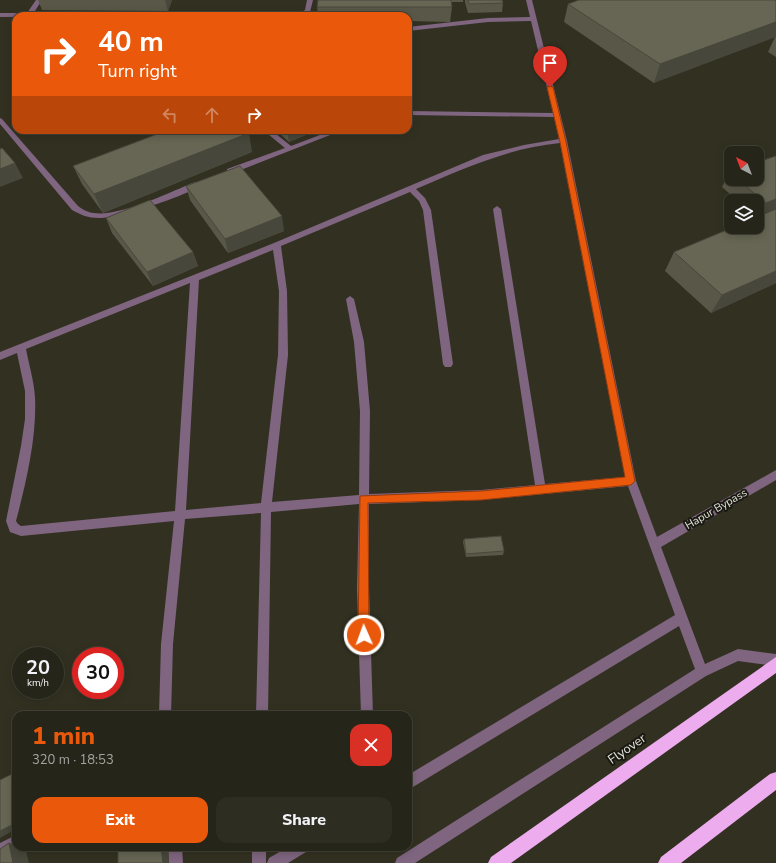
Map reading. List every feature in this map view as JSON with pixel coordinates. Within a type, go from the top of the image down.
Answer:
[{"type":"highway","name":"Flyover","points":[[497,863],[776,664]]},
{"type":"highway","points":[[667,863],[776,780]]},
{"type":"street","points":[[31,12],[39,0]]},
{"type":"street","points":[[306,12],[308,11],[310,0]]},
{"type":"street","points":[[529,0],[563,142],[631,481],[702,672]]},
{"type":"street","points":[[0,15],[12,15]]},
{"type":"street","points":[[412,29],[488,20],[534,19]]},
{"type":"street","points":[[412,113],[556,114]]},
{"type":"street","points":[[0,120],[75,208],[89,215],[106,215],[125,212],[207,180]]},
{"type":"street","points":[[271,134],[289,148]]},
{"type":"street","points":[[222,174],[328,134]]},
{"type":"street","points":[[0,356],[195,279],[486,157],[507,150],[544,143],[563,142]]},
{"type":"street","points":[[412,189],[422,200],[427,210],[448,364]]},
{"type":"street","points":[[497,209],[541,490]]},
{"type":"street","points":[[262,711],[266,508],[283,355],[283,291],[277,245]]},
{"type":"street","points":[[165,711],[167,644],[180,515],[195,279]]},
{"type":"street","points":[[350,299],[359,342],[365,411],[363,589],[367,711]]},
{"type":"street","points":[[21,348],[28,379],[30,405],[28,432],[12,513],[12,521],[14,528],[21,531],[364,499],[481,495],[631,481]]},
{"type":"street","name":"Hapur Bypass","points":[[655,544],[776,475]]},
{"type":"street","points":[[412,781],[682,618]]},
{"type":"street","points":[[402,863],[702,672],[738,655],[776,660]]},
{"type":"street","points":[[0,850],[12,844]]},
{"type":"street","points":[[175,851],[176,863]]},
{"type":"street","points":[[259,851],[259,863]]},
{"type":"street","points":[[274,863],[294,851]]},
{"type":"building","points":[[318,0],[451,0],[452,7],[317,7]]},
{"type":"building","points":[[468,0],[502,0],[503,3],[469,4]]},
{"type":"building","points":[[579,0],[776,0],[776,22],[660,64],[568,4]]},
{"type":"building","points":[[157,134],[246,134],[94,194],[73,166]]},
{"type":"building","points":[[2,148],[15,163],[0,169],[0,149]]},
{"type":"building","points":[[776,156],[776,199],[766,203],[764,201],[764,194],[755,194],[745,186],[764,186],[764,160]]},
{"type":"building","points":[[240,166],[282,216],[225,239],[186,186]]},
{"type":"building","points":[[150,200],[193,252],[147,272],[106,218]]},
{"type":"building","points":[[776,209],[776,271],[722,295],[674,252],[724,231],[724,234],[764,234],[764,214]]},
{"type":"building","points":[[501,536],[504,551],[466,554],[464,539]]},
{"type":"building","points":[[12,774],[12,825],[0,831],[0,780]]},
{"type":"building","points":[[9,843],[13,863],[0,863],[0,849]]},
{"type":"building","points":[[118,851],[162,851],[163,863],[118,863]]},
{"type":"route","points":[[364,635],[364,499],[481,495],[631,481],[611,388],[563,142],[550,87]]}]
